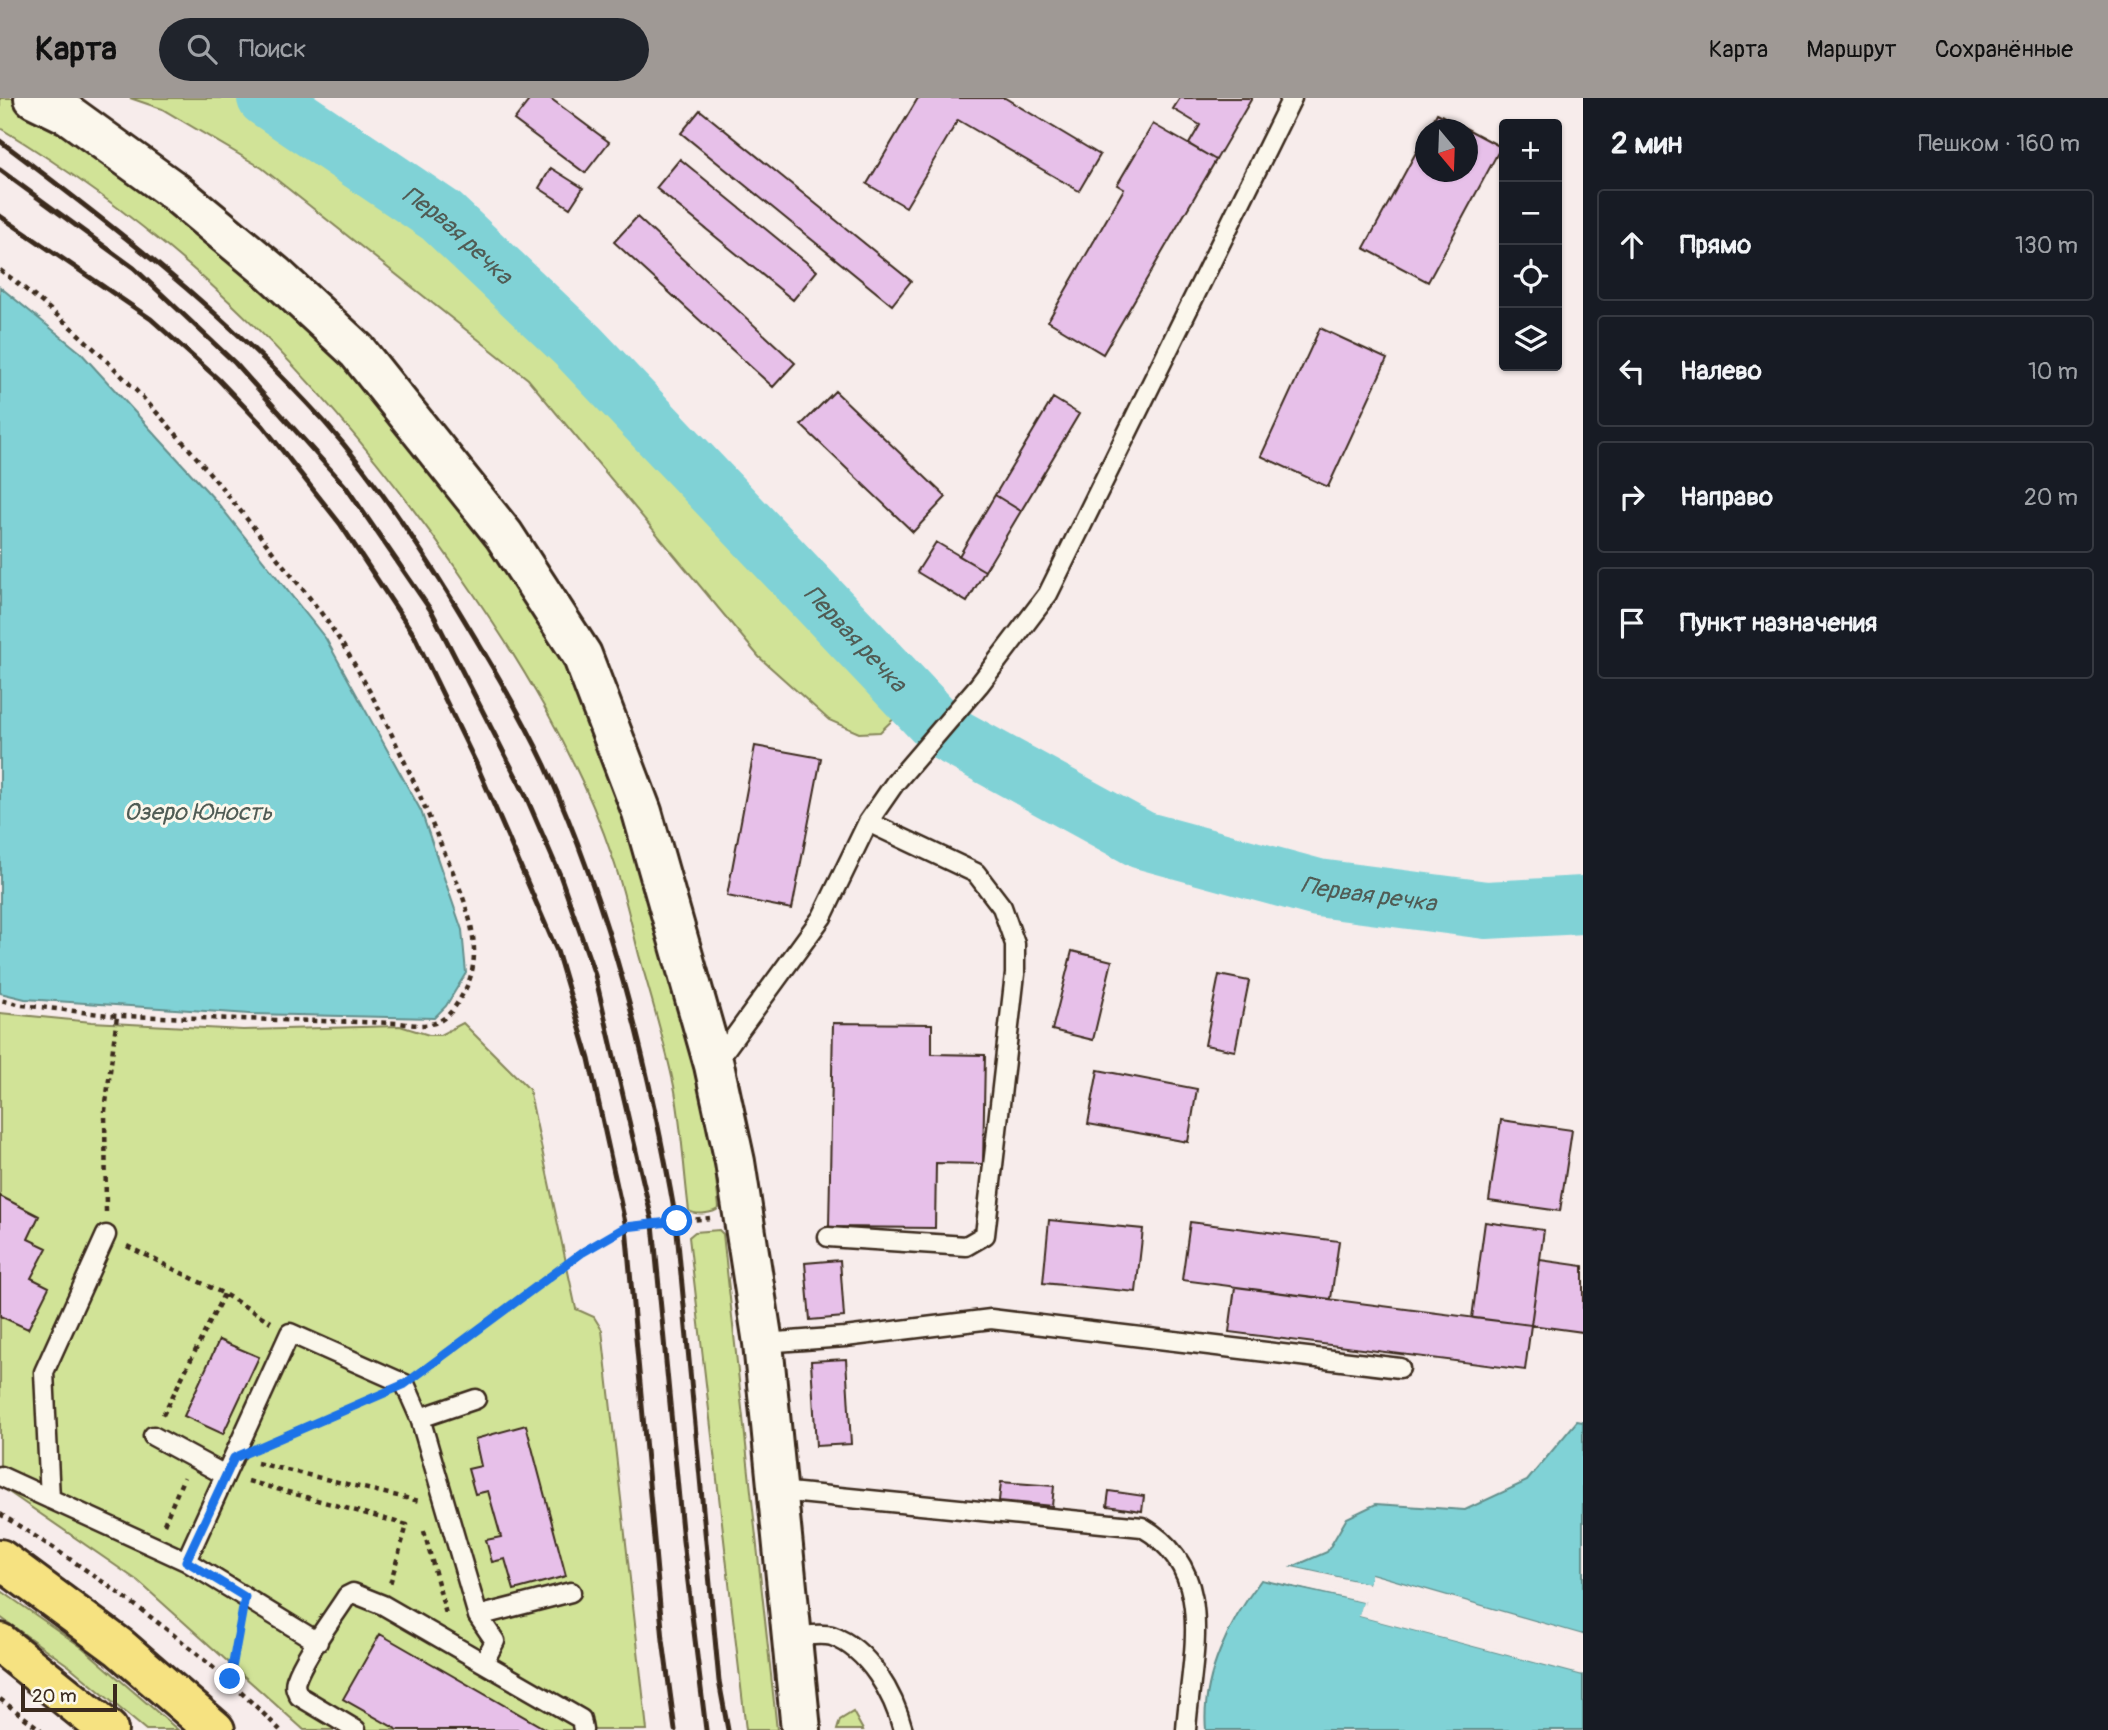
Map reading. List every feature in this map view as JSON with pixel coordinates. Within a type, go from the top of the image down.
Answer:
[{"type":"highway","points":[[0,1559],[120,1647],[215,1730]]},
{"type":"highway","points":[[0,1643],[108,1730]]},
{"type":"street","points":[[34,98],[69,115],[174,191],[274,274],[357,351],[459,475],[525,565],[582,655],[642,812],[714,1065],[735,1162],[763,1343],[801,1730]]},
{"type":"lane","points":[[714,1065],[822,917],[868,822],[895,783],[979,685],[1048,594],[1292,98]]},
{"type":"lane","points":[[828,1237],[966,1247],[985,1235],[1015,974],[1015,944],[1002,907],[976,873],[868,822]]},
{"type":"lane","points":[[50,1499],[44,1372],[106,1235]]},
{"type":"lane","points":[[763,1343],[845,1337],[991,1319],[1400,1368]]},
{"type":"lane","points":[[186,1561],[290,1333],[405,1384],[420,1418],[478,1615],[495,1641],[484,1662]]},
{"type":"lane","points":[[420,1418],[476,1399]]},
{"type":"lane","points":[[153,1436],[225,1475]]},
{"type":"lane","points":[[0,1476],[186,1561],[318,1642]]},
{"type":"lane","points":[[779,1491],[1142,1527],[1163,1540],[1181,1560],[1192,1586],[1195,1611],[1186,1730]]},
{"type":"lane","points":[[478,1615],[571,1592]]},
{"type":"lane","points":[[356,1730],[299,1696],[295,1688],[296,1679],[346,1596],[359,1594],[383,1605],[581,1719],[583,1730]]},
{"type":"lane","points":[[793,1636],[831,1636],[862,1656],[888,1691],[903,1730]]},
{"type":"path","points":[[0,270],[37,297],[139,397],[229,494],[334,631],[422,800],[454,875],[476,947],[473,974],[452,1015],[425,1027],[400,1023],[117,1016],[0,1000]]},
{"type":"path","points":[[106,1191],[105,1111],[117,1016]]},
{"type":"path","points":[[234,1458],[405,1384],[583,1252],[626,1227],[713,1218]]},
{"type":"path","points":[[106,1235],[224,1294],[290,1333]]},
{"type":"path","points":[[153,1436],[224,1294]]},
{"type":"path","points":[[153,1548],[192,1457]]},
{"type":"path","points":[[234,1458],[447,1507]]},
{"type":"path","points":[[225,1475],[407,1525],[383,1605]]},
{"type":"path","points":[[0,1514],[99,1579],[230,1679],[280,1730]]},
{"type":"path","points":[[230,1679],[245,1597]]},
{"type":"path","points":[[0,1699],[41,1730]]},
{"type":"green space","points":[[0,98],[15,98],[272,280],[498,544],[604,733],[707,1090],[719,1208],[713,1212],[689,1211],[675,1091],[621,883],[599,820],[546,709],[503,639],[409,504],[307,381],[253,324],[196,271],[70,173],[0,128]]},
{"type":"green space","points":[[130,98],[283,98],[430,185],[727,504],[906,679],[912,692],[900,713],[880,732],[859,733],[829,720],[759,657],[528,379],[262,168],[162,109]]},
{"type":"green space","points":[[0,1013],[92,1022],[243,1030],[400,1026],[429,1035],[440,1035],[463,1023],[529,1089],[576,1309],[594,1317],[602,1330],[647,1730],[304,1730],[138,1581],[0,1486]]},
{"type":"green space","points":[[719,1230],[723,1234],[777,1730],[746,1730],[689,1237],[695,1232]]},
{"type":"green space","points":[[0,1590],[83,1648],[178,1730],[146,1730],[69,1666],[0,1617]]},
{"type":"green space","points":[[853,1712],[863,1730],[837,1730],[840,1720]]},
{"type":"water","name":"Озеро Юность","points":[[0,287],[80,352],[216,501],[326,639],[421,811],[462,930],[466,973],[446,1006],[434,1018],[250,1014],[25,999],[0,993]]},
{"type":"water","points":[[1577,1421],[1583,1422],[1583,1635],[1372,1574],[1369,1584],[1292,1567],[1327,1552],[1347,1518],[1376,1504],[1465,1510],[1527,1481]]},
{"type":"water","points":[[1261,1580],[1364,1602],[1360,1616],[1583,1675],[1583,1730],[1206,1730],[1208,1690],[1213,1670],[1239,1613]]},
{"type":"pier","points":[[1292,1567],[1369,1584],[1371,1574],[1583,1635],[1583,1639],[1374,1578],[1369,1588],[1291,1570]]},
{"type":"pier","points":[[1290,1581],[1365,1598],[1364,1614],[1583,1672],[1583,1675],[1359,1616],[1363,1602],[1289,1585]]},
{"type":"building","points":[[531,98],[550,98],[609,142],[585,173],[514,120]]},
{"type":"building","points":[[918,98],[1005,98],[1100,155],[1079,191],[958,120],[906,207],[867,184]]},
{"type":"building","points":[[1180,98],[1252,98],[1216,160],[1189,144],[1200,125],[1173,109]]},
{"type":"building","points":[[700,110],[911,281],[892,305],[681,133]]},
{"type":"building","points":[[1437,113],[1448,119],[1434,119]]},
{"type":"building","points":[[1153,124],[1216,160],[1103,354],[1048,321],[1124,189],[1117,185]]},
{"type":"building","points":[[1478,135],[1499,146],[1499,151],[1428,282],[1364,248],[1415,154],[1415,182],[1478,182]]},
{"type":"building","points":[[680,159],[817,271],[793,300],[656,188]]},
{"type":"building","points":[[551,168],[583,188],[570,208],[539,188]]},
{"type":"building","points":[[637,217],[795,363],[773,387],[614,242]]},
{"type":"building","points":[[1320,328],[1387,359],[1328,487],[1261,456]]},
{"type":"building","points":[[835,391],[946,497],[913,532],[801,425]]},
{"type":"building","points":[[1053,398],[1079,414],[1021,511],[995,495]]},
{"type":"building","points":[[995,495],[1021,511],[985,571],[959,556]]},
{"type":"building","points":[[936,542],[985,571],[967,602],[917,572]]},
{"type":"building","points":[[755,746],[821,758],[792,909],[727,896]]},
{"type":"building","points":[[1072,951],[1112,961],[1093,1040],[1052,1030]]},
{"type":"building","points":[[1219,975],[1249,981],[1235,1051],[1205,1045]]},
{"type":"building","points":[[833,1023],[932,1024],[932,1054],[985,1055],[983,1164],[936,1163],[935,1228],[829,1227]]},
{"type":"building","points":[[1098,1070],[1197,1089],[1188,1142],[1088,1124]]},
{"type":"building","points":[[1501,1120],[1572,1130],[1560,1211],[1489,1201]]},
{"type":"building","points":[[0,1196],[39,1216],[28,1239],[47,1248],[31,1278],[49,1287],[28,1329],[0,1316]]},
{"type":"building","points":[[1049,1220],[1143,1229],[1136,1292],[1043,1283]]},
{"type":"building","points":[[1190,1222],[1339,1241],[1331,1299],[1182,1280]]},
{"type":"building","points":[[1485,1222],[1544,1230],[1531,1325],[1472,1318]]},
{"type":"building","points":[[840,1260],[844,1317],[810,1320],[805,1263]]},
{"type":"building","points":[[1540,1260],[1583,1266],[1583,1332],[1531,1325]]},
{"type":"building","points":[[1235,1287],[1531,1325],[1525,1370],[1229,1332]]},
{"type":"building","points":[[219,1340],[259,1357],[223,1434],[184,1416]]},
{"type":"building","points":[[846,1359],[851,1444],[816,1446],[811,1361]]},
{"type":"building","points":[[526,1425],[566,1576],[514,1590],[505,1559],[492,1562],[486,1540],[501,1537],[488,1491],[475,1494],[468,1469],[481,1466],[475,1439]]},
{"type":"building","points":[[1001,1482],[1054,1486],[1052,1506],[999,1501]]},
{"type":"building","points":[[1109,1491],[1144,1496],[1142,1511],[1107,1506]]},
{"type":"building","points":[[380,1634],[547,1730],[398,1730],[343,1699]]},
{"type":"waterway","name":"Первая речка","points":[[266,98],[441,216],[579,347],[943,731],[1142,840],[1318,888],[1486,910],[1583,905]]},
{"type":"railway","points":[[0,141],[159,265],[235,331],[326,424],[382,494],[432,568],[499,678],[545,765],[590,875],[625,989],[653,1104],[676,1221],[719,1681],[728,1730]]},
{"type":"railway","points":[[0,170],[134,268],[235,363],[346,487],[432,612],[525,794],[560,875],[595,975],[653,1224],[683,1541],[706,1730]]},
{"type":"railway","points":[[0,216],[151,319],[218,379],[263,426],[341,525],[414,635],[475,761],[557,951],[589,1059],[626,1227],[663,1640],[675,1730]]},
{"type":"route","points":[[230,1679],[245,1597],[186,1561],[234,1458],[405,1384],[583,1252],[626,1227],[677,1221]]}]
